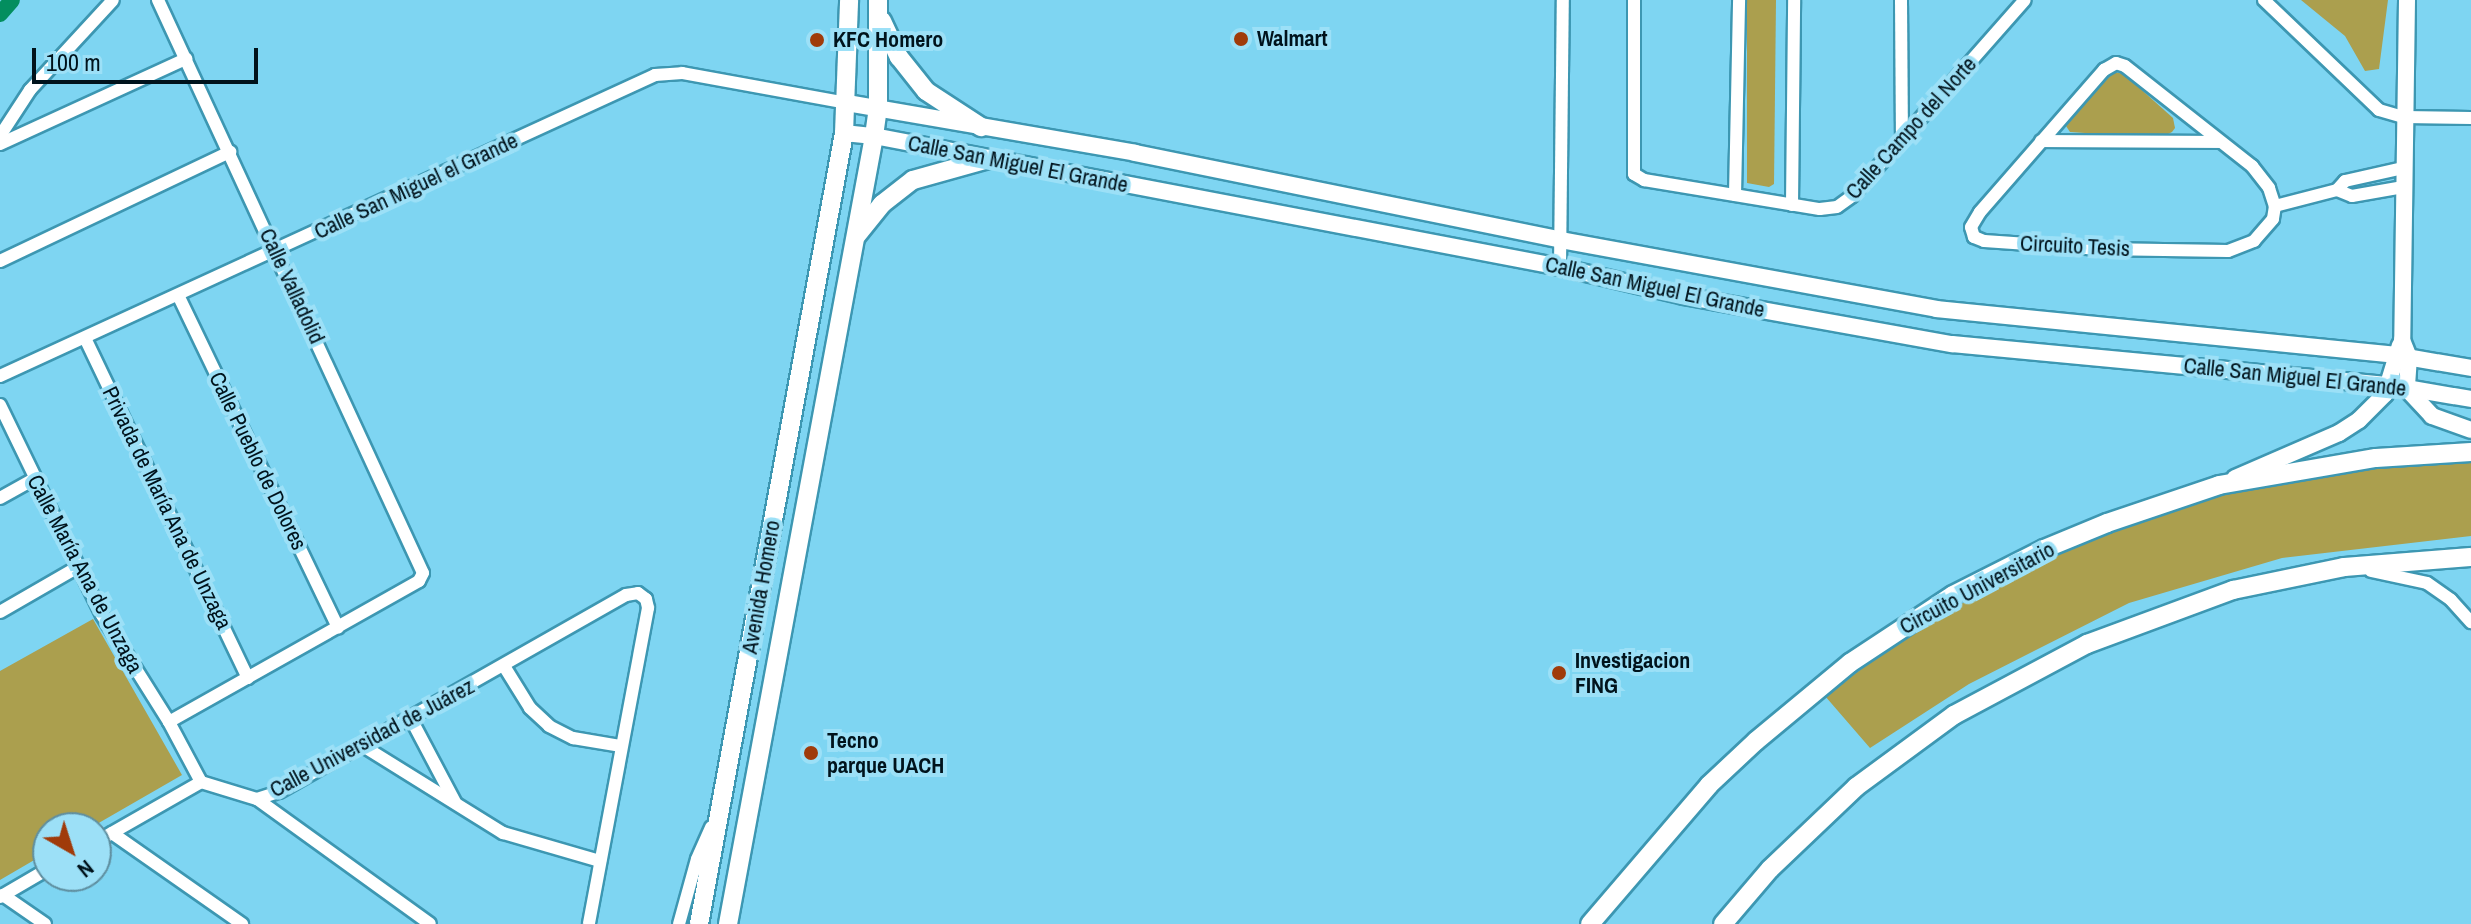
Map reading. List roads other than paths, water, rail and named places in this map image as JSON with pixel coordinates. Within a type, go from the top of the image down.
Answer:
[{"type":"main road","points":[[847,103],[849,0]]},
{"type":"main road","points":[[878,6],[878,107]]},
{"type":"main road","points":[[878,6],[890,41],[911,74],[941,103],[981,127]]},
{"type":"main road","name":"Avenida Homero","points":[[699,924],[847,103]]},
{"type":"main road","name":"Avenida Homero","points":[[728,924],[878,107]]},
{"type":"main road","points":[[853,241],[882,204],[913,180],[988,159]]},
{"type":"main road","name":"Circuito Universitario","points":[[1590,924],[1709,785],[1804,699],[1862,654],[1953,595],[2044,549],[2107,523],[2219,485],[2376,458],[2471,452]]},
{"type":"main road","points":[[1723,924],[1770,869],[1856,787],[1965,709],[2087,644],[2182,606],[2233,590],[2344,567],[2471,557]]},
{"type":"street","points":[[0,136],[30,90],[113,0]]},
{"type":"street","name":"Calle Valladolid","points":[[158,0],[423,573],[419,581],[338,627]]},
{"type":"street","points":[[1560,267],[1563,0]]},
{"type":"street","name":"Calle Campo del Norte","points":[[1634,0],[1634,174],[1644,180],[1829,209],[1844,204],[2025,0]]},
{"type":"street","points":[[1735,195],[1739,0]]},
{"type":"street","points":[[1792,205],[1794,0]]},
{"type":"street","points":[[1901,0],[1902,137]]},
{"type":"street","points":[[2009,0],[2009,18]]},
{"type":"street","points":[[2264,0],[2372,104],[2387,114],[2471,118]]},
{"type":"street","points":[[2407,0],[2402,351],[2407,389],[2432,416],[2471,430]]},
{"type":"street","points":[[0,144],[186,59]]},
{"type":"street","name":"Circuito Tesis","points":[[2116,63],[2125,66],[2220,142],[2252,166],[2269,188],[2275,206],[2273,219],[2261,235],[2247,246],[2228,251],[2100,249],[1984,241],[1974,237],[1973,221],[2104,70],[2116,63]]},
{"type":"street","name":"Calle San Miguel el Grande","points":[[0,376],[655,75],[682,73],[847,103]]},
{"type":"street","name":"Calle San Miguel El Grande","points":[[847,103],[1135,153],[1561,240],[1972,314],[2402,351],[2471,368]]},
{"type":"street","name":"Calle San Miguel El Grande","points":[[844,133],[874,136],[1560,267],[1684,296],[1952,344],[2389,385],[2471,399]]},
{"type":"street","points":[[2041,141],[2220,142]]},
{"type":"street","points":[[0,261],[230,152]]},
{"type":"street","points":[[2275,206],[2337,190],[2345,181],[2403,168]]},
{"type":"street","points":[[2337,190],[2352,196],[2403,187]]},
{"type":"street","name":"Calle Pueblo de Dolores","points":[[178,295],[338,627]]},
{"type":"street","name":"Privada de María Ana de Unzaga","points":[[85,338],[248,678]]},
{"type":"street","points":[[2219,485],[2339,433],[2372,409],[2389,385],[2402,351]]},
{"type":"street","name":"Calle María Ana de Unzaga","points":[[0,405],[78,567],[126,657],[169,722],[201,782]]},
{"type":"street","points":[[0,498],[34,479]]},
{"type":"street","points":[[0,612],[78,567]]},
{"type":"street","points":[[2344,567],[2402,575],[2427,583],[2451,600],[2471,622]]},
{"type":"street","name":"Calle Universidad de Juárez","points":[[201,782],[257,799],[288,788],[626,595],[642,596],[648,608],[621,746]]},
{"type":"street","points":[[169,722],[338,627]]},
{"type":"street","points":[[504,666],[530,708],[549,726],[573,738],[621,746],[589,924]]},
{"type":"street","points":[[411,719],[456,805]]},
{"type":"street","points":[[363,746],[515,838],[600,861]]},
{"type":"street","points":[[201,782],[112,833],[242,924]]},
{"type":"street","points":[[257,799],[430,924]]},
{"type":"street","points":[[679,924],[697,859],[720,806]]},
{"type":"street","points":[[32,878],[2,896],[45,924]]},
{"type":"waterway","points":[[0,14],[12,0]]},
{"type":"place","name":"Walmart","points":[[1241,39]]},
{"type":"place","name":"KFC Homero","points":[[817,40]]},
{"type":"place","name":"Investigacion FING","points":[[1559,673]]},
{"type":"place","name":"Tecno parque UACH","points":[[811,753]]}]
